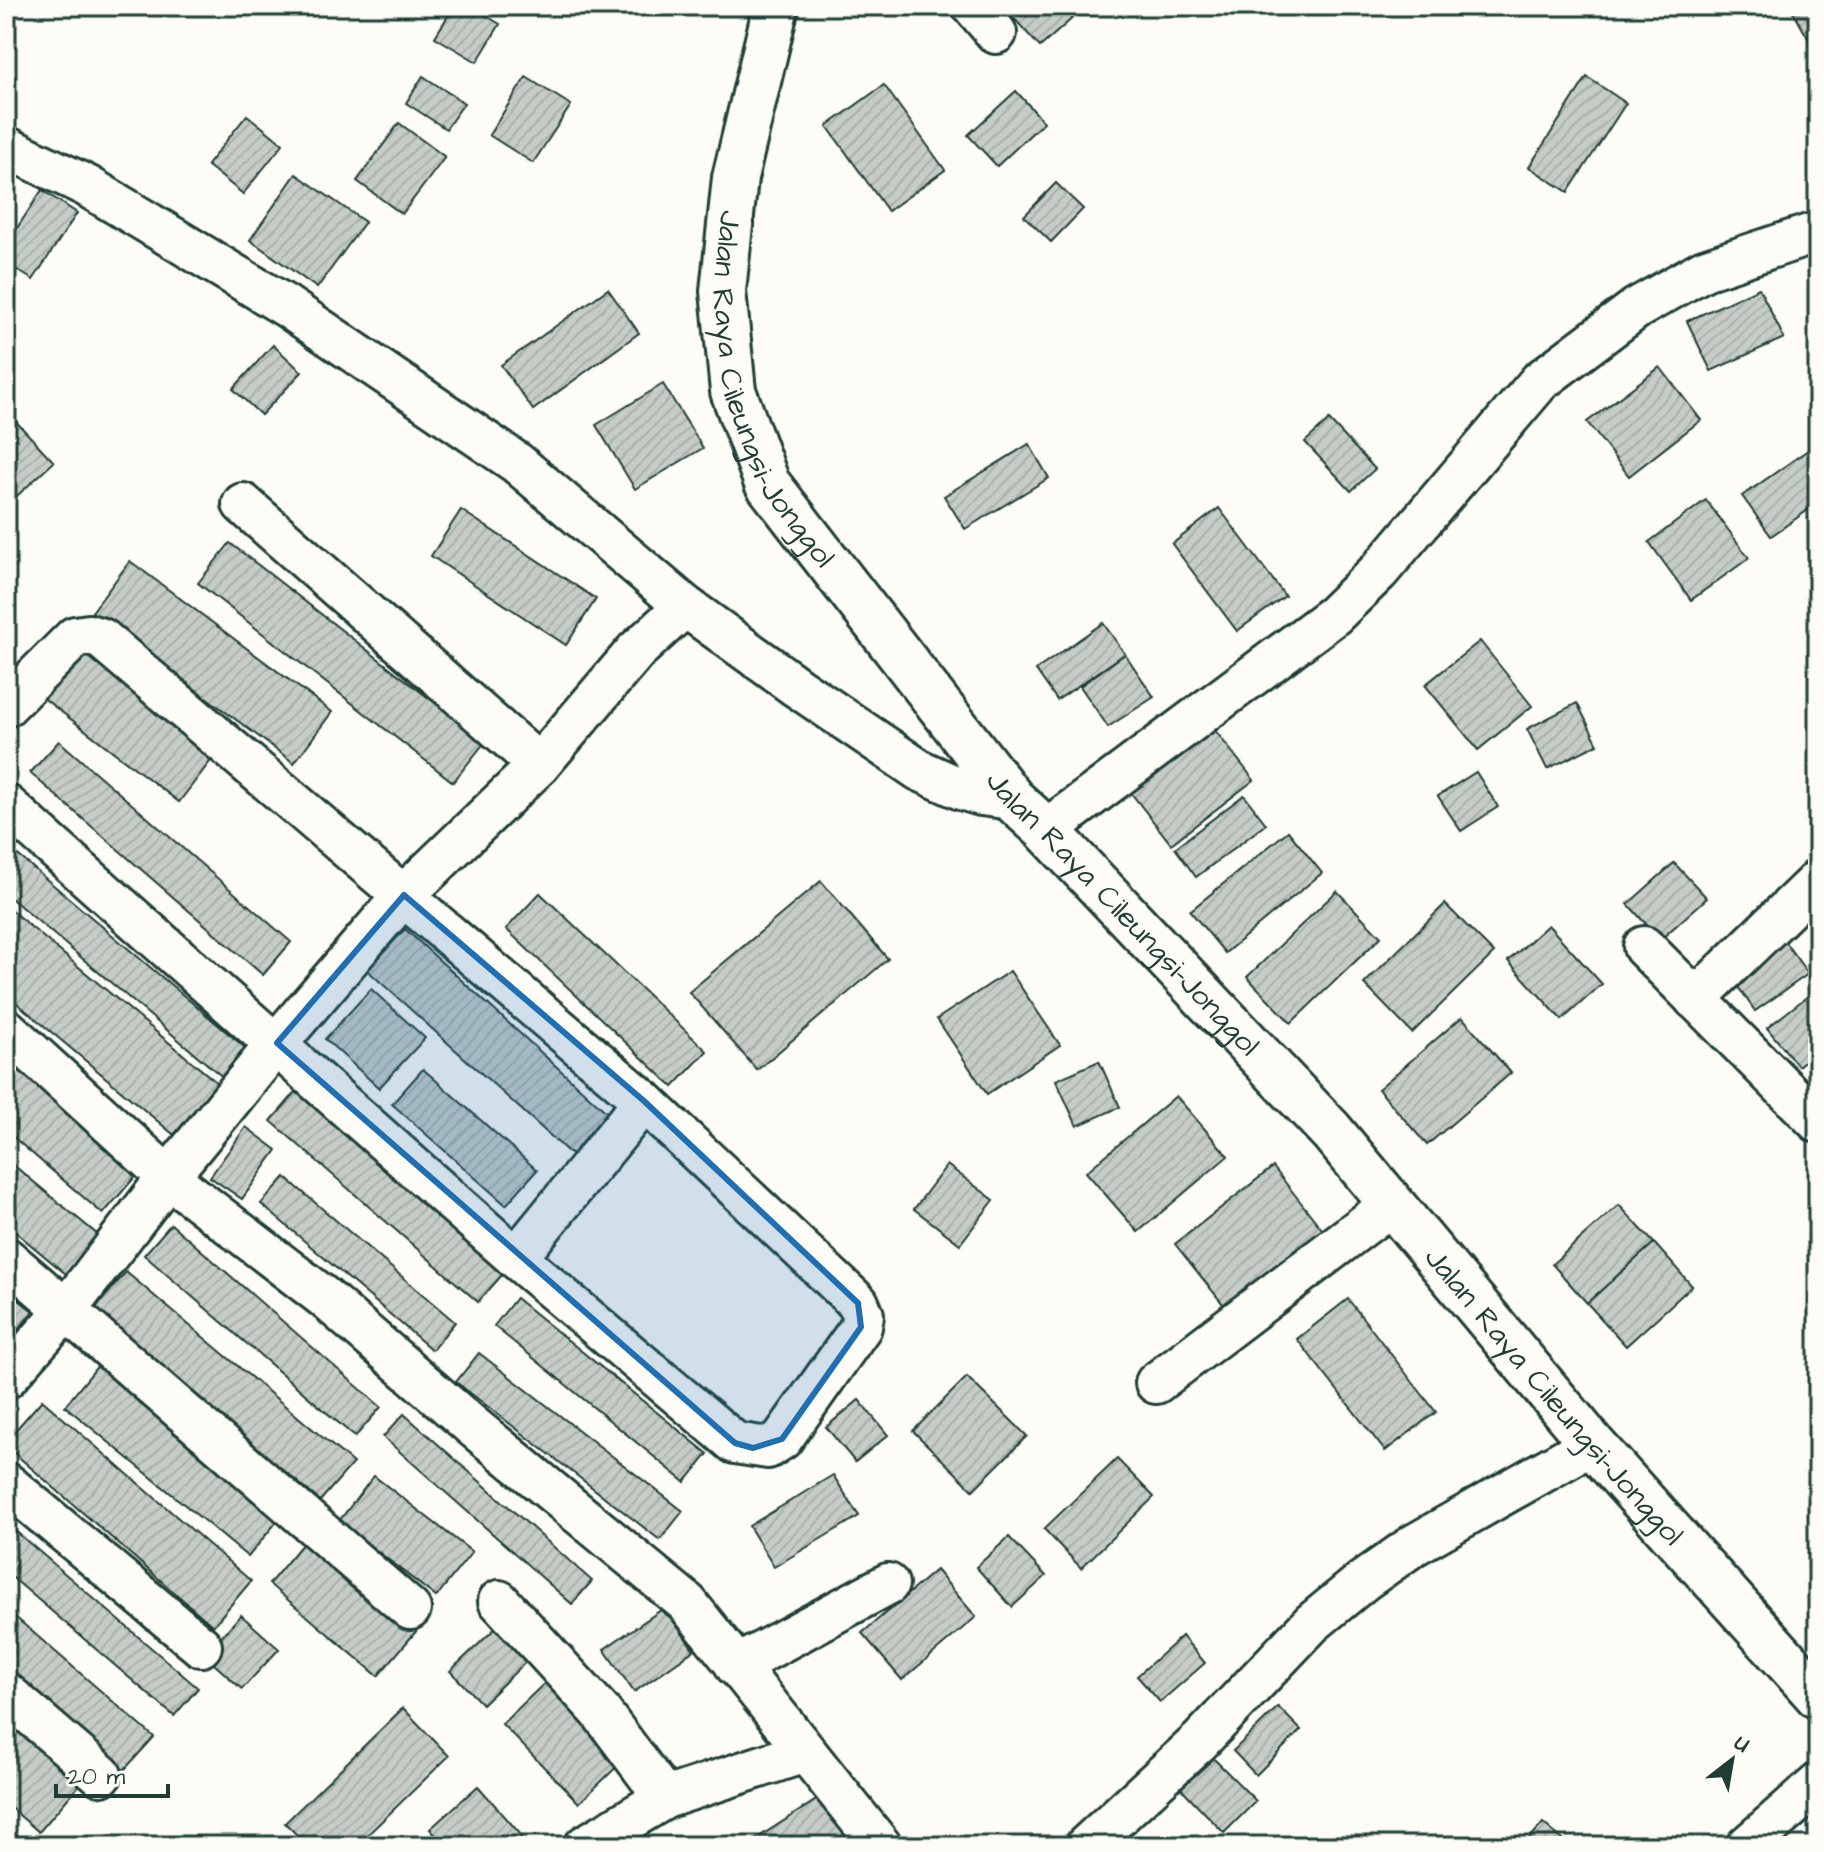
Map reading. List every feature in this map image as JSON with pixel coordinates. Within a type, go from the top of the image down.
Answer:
[{"type":"main road","name":"Jalan Raya Cileungsi-Jonggol","points":[[776,6],[734,193],[723,291],[733,391],[767,483],[1012,799],[1046,830],[1331,1131],[1592,1444],[1818,1696]]},
{"type":"street","points":[[6,147],[87,186],[286,306],[517,463],[685,606],[919,770],[961,789],[1012,799]]},
{"type":"street","points":[[1046,830],[1334,615],[1379,571],[1540,381],[1637,308],[1704,270],[1818,232]]},
{"type":"street","points":[[243,504],[539,765]]},
{"type":"street","points":[[6,1378],[66,1310],[168,1177],[277,1043],[404,895],[539,765],[636,651],[685,606]]},
{"type":"street","points":[[6,706],[75,637],[89,635],[102,639],[644,1101],[858,1303],[863,1315],[861,1327],[782,1439],[768,1448],[735,1443],[516,1258],[6,805]]},
{"type":"street","points":[[1695,999],[1818,880]]},
{"type":"street","points":[[1644,947],[1818,1122]]},
{"type":"street","points":[[6,1029],[168,1177],[325,1298],[470,1424],[687,1603],[881,1846]]},
{"type":"street","points":[[516,1258],[644,1101]]},
{"type":"street","points":[[1156,1383],[1392,1204]]},
{"type":"street","points":[[6,1258],[410,1609]]},
{"type":"street","points":[[1086,1846],[1200,1741],[1312,1623],[1363,1581],[1414,1545],[1592,1444]]},
{"type":"street","points":[[6,1483],[201,1646]]},
{"type":"street","points":[[736,1666],[888,1584]]},
{"type":"street","points":[[499,1601],[600,1711],[665,1798]]},
{"type":"street","points":[[6,1693],[101,1775]]},
{"type":"street","points":[[585,1846],[665,1798],[805,1752]]},
{"type":"street","points":[[1747,1846],[1818,1784]]},
{"type":"highlighted area","points":[[404,895],[644,1101],[858,1303],[861,1327],[782,1439],[753,1448],[735,1443],[277,1043]]},
{"type":"building","points":[[454,6],[470,6],[500,24],[477,62],[435,37]]},
{"type":"building","points":[[1003,6],[1086,6],[1040,47]]},
{"type":"building","points":[[1790,6],[1818,6],[1818,45],[1813,47]]},
{"type":"building","points":[[423,76],[464,103],[446,129],[406,103]]},
{"type":"building","points":[[526,77],[571,105],[533,163],[489,135]]},
{"type":"building","points":[[1587,77],[1626,103],[1568,192],[1529,167]]},
{"type":"building","points":[[884,85],[945,170],[888,211],[827,126]]},
{"type":"building","points":[[1016,91],[1044,122],[997,166],[968,135]]},
{"type":"building","points":[[247,115],[283,144],[243,194],[207,165]]},
{"type":"building","points":[[399,123],[445,157],[402,214],[357,181]]},
{"type":"building","points":[[296,174],[365,222],[317,288],[250,240]]},
{"type":"building","points":[[1056,183],[1083,209],[1051,242],[1024,216]]},
{"type":"building","points":[[42,190],[77,213],[33,280],[6,263],[6,245]]},
{"type":"building","points":[[1818,265],[1818,299],[1808,268]]},
{"type":"building","points":[[1759,288],[1784,338],[1711,371],[1687,321]]},
{"type":"building","points":[[608,289],[639,333],[533,410],[501,365]]},
{"type":"building","points":[[273,345],[302,372],[261,415],[233,389]]},
{"type":"building","points":[[1660,367],[1701,420],[1629,476],[1587,422]]},
{"type":"building","points":[[663,384],[703,448],[635,489],[596,425]]},
{"type":"building","points":[[6,411],[54,462],[6,506]]},
{"type":"building","points":[[1329,420],[1375,469],[1351,491],[1305,442]]},
{"type":"building","points":[[1818,443],[1818,503],[1771,536],[1742,496]]},
{"type":"building","points":[[1029,444],[1049,478],[965,529],[944,496]]},
{"type":"building","points":[[1706,500],[1749,558],[1691,600],[1649,542]]},
{"type":"building","points":[[1219,508],[1285,596],[1237,631],[1172,544]]},
{"type":"building","points":[[461,510],[596,599],[566,645],[431,556]]},
{"type":"building","points":[[230,543],[485,742],[453,782],[198,583]]},
{"type":"building","points":[[130,561],[332,712],[294,763],[92,612]]},
{"type":"building","points":[[1103,623],[1125,654],[1057,700],[1036,670]]},
{"type":"building","points":[[1480,641],[1532,706],[1478,750],[1425,685]]},
{"type":"building","points":[[79,649],[216,754],[179,802],[42,697]]},
{"type":"building","points":[[1125,654],[1154,697],[1108,727],[1080,686]]},
{"type":"building","points":[[1577,703],[1598,744],[1547,769],[1527,729]]},
{"type":"building","points":[[1214,729],[1254,780],[1171,844],[1131,793]]},
{"type":"building","points":[[59,741],[291,942],[263,975],[30,773]]},
{"type":"building","points":[[1476,772],[1498,807],[1461,831],[1438,796]]},
{"type":"building","points":[[1244,795],[1266,824],[1196,877],[1175,848]]},
{"type":"building","points":[[1288,831],[1322,873],[1225,953],[1190,911]]},
{"type":"building","points":[[6,845],[249,1051],[225,1079],[6,894]]},
{"type":"building","points":[[1674,863],[1707,898],[1660,940],[1628,904]]},
{"type":"building","points":[[821,881],[888,959],[757,1070],[689,992]]},
{"type":"building","points":[[1337,891],[1381,937],[1291,1023],[1247,977]]},
{"type":"building","points":[[540,893],[707,1051],[673,1087],[506,929]]},
{"type":"building","points":[[1445,904],[1494,953],[1412,1033],[1364,984]]},
{"type":"building","points":[[6,906],[222,1087],[179,1139],[6,994]]},
{"type":"building","points":[[1548,925],[1602,984],[1562,1020],[1508,961]]},
{"type":"building","points":[[405,929],[612,1117],[575,1158],[367,970]]},
{"type":"building","points":[[1785,942],[1808,974],[1755,1011],[1732,978]]},
{"type":"building","points":[[1010,971],[1060,1045],[987,1094],[937,1019]]},
{"type":"building","points":[[1818,988],[1818,1050],[1798,1066],[1767,1028]]},
{"type":"building","points":[[371,989],[425,1038],[379,1088],[325,1039]]},
{"type":"building","points":[[1462,1017],[1511,1073],[1427,1145],[1378,1089]]},
{"type":"building","points":[[6,1056],[140,1171],[103,1214],[6,1131]]},
{"type":"building","points":[[1099,1061],[1120,1107],[1077,1126],[1056,1080]]},
{"type":"building","points":[[423,1069],[537,1170],[506,1205],[392,1104]]},
{"type":"building","points":[[302,1085],[510,1266],[478,1302],[271,1121]]},
{"type":"building","points":[[1176,1096],[1228,1156],[1138,1232],[1086,1172]]},
{"type":"building","points":[[246,1127],[277,1150],[242,1199],[210,1177]]},
{"type":"building","points":[[6,1159],[104,1240],[72,1279],[6,1224]]},
{"type":"building","points":[[947,1165],[994,1200],[960,1244],[914,1209]]},
{"type":"building","points":[[1273,1167],[1325,1233],[1227,1309],[1175,1244]]},
{"type":"building","points":[[285,1177],[455,1322],[432,1350],[261,1204]]},
{"type":"building","points":[[1619,1205],[1654,1243],[1587,1303],[1552,1264]]},
{"type":"building","points":[[171,1224],[381,1407],[355,1437],[144,1255]]},
{"type":"building","points":[[1654,1243],[1692,1286],[1626,1346],[1587,1303]]},
{"type":"building","points":[[126,1272],[353,1463],[320,1501],[93,1311]]},
{"type":"building","points":[[6,1290],[33,1311],[6,1345]]},
{"type":"building","points":[[516,1298],[708,1454],[685,1482],[494,1326]]},
{"type":"building","points":[[1348,1299],[1436,1412],[1385,1451],[1297,1339]]},
{"type":"building","points":[[479,1353],[683,1511],[660,1540],[456,1382]]},
{"type":"building","points":[[100,1363],[283,1514],[248,1557],[65,1406]]},
{"type":"building","points":[[967,1377],[1027,1436],[973,1490],[913,1431]]},
{"type":"building","points":[[42,1400],[251,1581],[213,1626],[6,1446],[6,1441]]},
{"type":"building","points":[[859,1400],[888,1435],[855,1462],[826,1427]]},
{"type":"building","points":[[404,1414],[592,1581],[572,1604],[383,1437]]},
{"type":"building","points":[[1117,1459],[1154,1497],[1081,1568],[1044,1529]]},
{"type":"building","points":[[833,1475],[859,1516],[774,1567],[749,1526]]},
{"type":"building","points":[[374,1476],[472,1552],[436,1597],[339,1521]]},
{"type":"building","points":[[6,1523],[198,1688],[174,1716],[6,1572]]},
{"type":"building","points":[[308,1537],[418,1629],[378,1676],[269,1584]]},
{"type":"building","points":[[1009,1537],[1046,1576],[1012,1607],[976,1567]]},
{"type":"building","points":[[936,1570],[976,1617],[902,1680],[862,1633]]},
{"type":"building","points":[[664,1608],[694,1650],[634,1692],[604,1649]]},
{"type":"building","points":[[6,1609],[154,1737],[124,1770],[6,1668]]},
{"type":"building","points":[[241,1615],[279,1649],[242,1689],[204,1655]]},
{"type":"building","points":[[500,1624],[531,1657],[482,1704],[450,1671]]},
{"type":"building","points":[[1182,1636],[1205,1663],[1160,1702],[1137,1676]]},
{"type":"building","points":[[552,1676],[629,1755],[579,1803],[502,1724]]},
{"type":"building","points":[[1278,1707],[1301,1730],[1256,1775],[1233,1751]]},
{"type":"building","points":[[403,1708],[449,1756],[356,1846],[308,1846],[285,1823]]},
{"type":"building","points":[[6,1719],[81,1783],[39,1832],[6,1804]]},
{"type":"building","points":[[1211,1756],[1256,1801],[1224,1833],[1180,1787]]},
{"type":"building","points":[[478,1786],[522,1836],[511,1846],[445,1846],[430,1829]]},
{"type":"building","points":[[832,1790],[861,1846],[749,1846],[748,1844]]},
{"type":"building","points":[[1543,1823],[1570,1846],[1523,1846]]},
{"type":"building","points":[[6,1826],[30,1846],[6,1846]]}]
